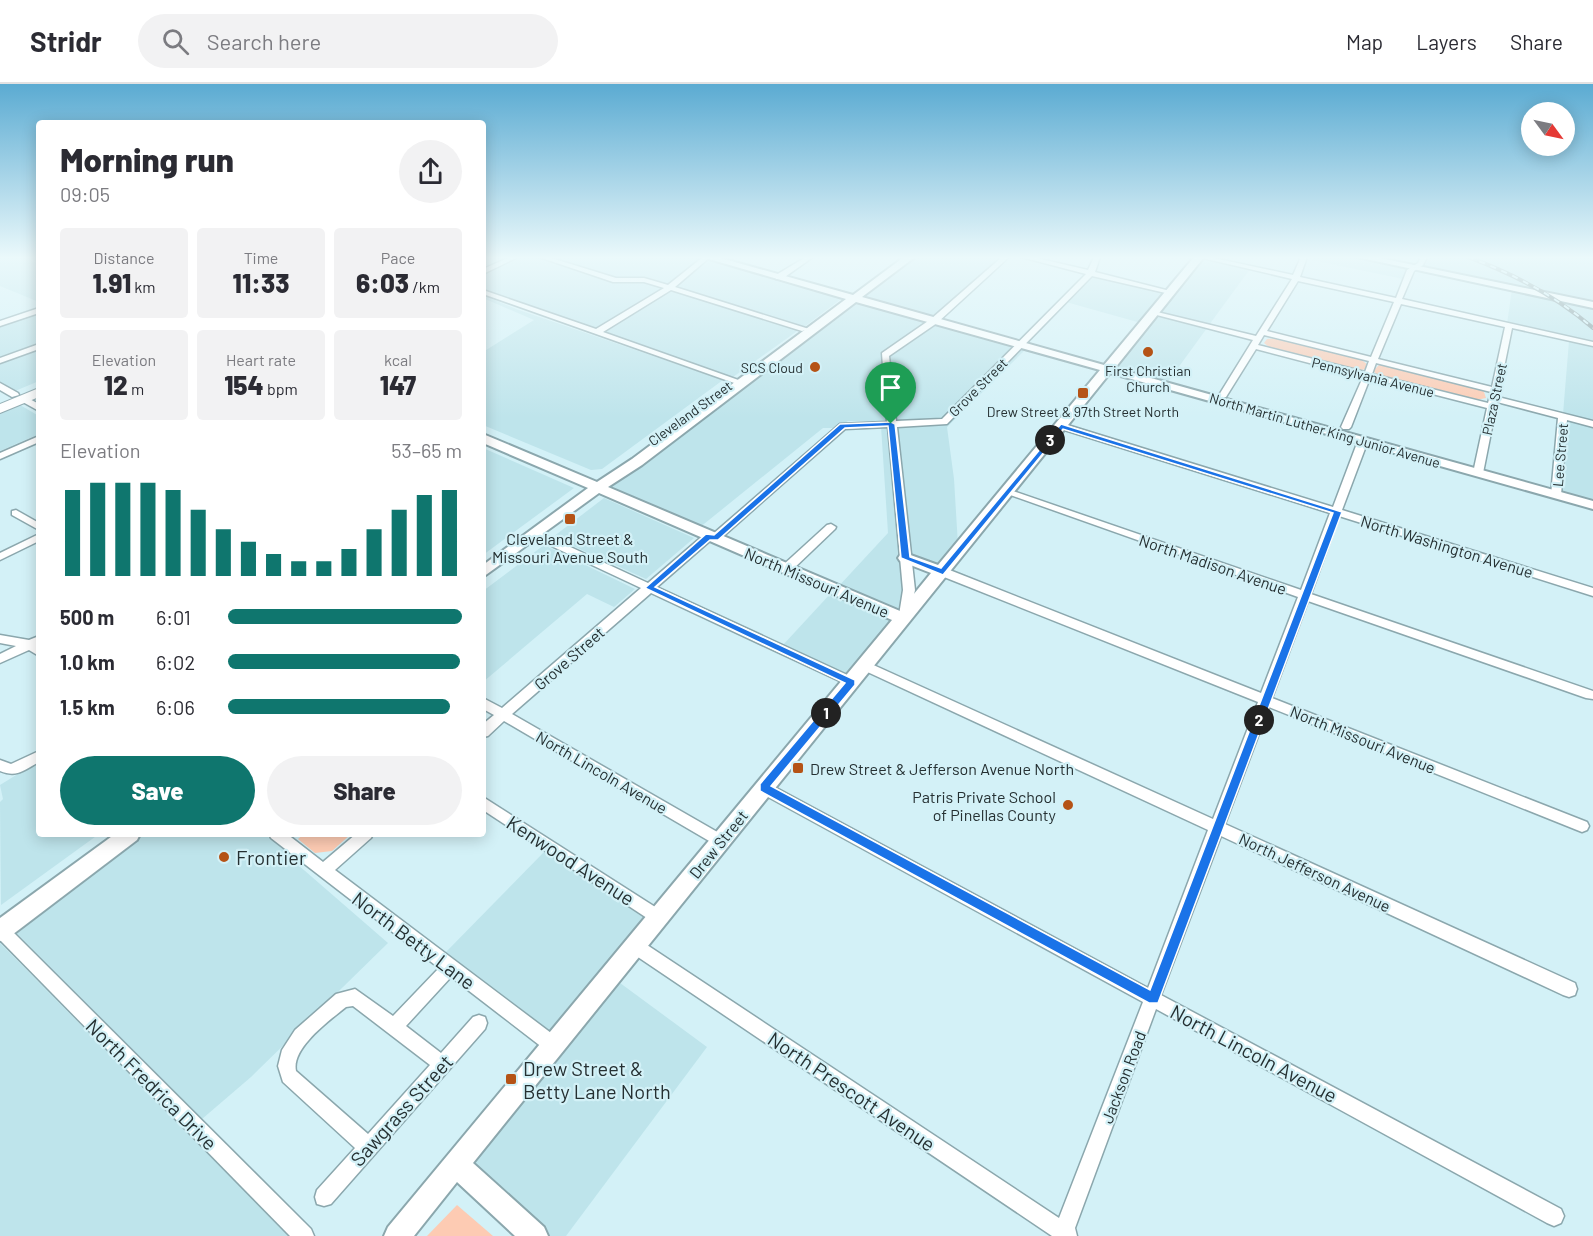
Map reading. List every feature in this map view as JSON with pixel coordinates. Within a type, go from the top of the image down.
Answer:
[{"type":"main road","points":[[0,405],[36,390]]},
{"type":"street","points":[[0,324],[36,311]]},
{"type":"street","points":[[536,311],[737,381]]},
{"type":"street","points":[[597,332],[632,311]]},
{"type":"street","points":[[744,311],[805,329]]},
{"type":"street","name":"Cleveland Street","points":[[486,570],[597,488],[637,462],[737,381],[832,311]]},
{"type":"street","name":"Cleveland Street","points":[[737,381],[834,311]]},
{"type":"street","name":"North Martin Luther King Junior Avenue","points":[[899,311],[1593,505]]},
{"type":"street","points":[[904,619],[909,603],[885,355],[946,311]]},
{"type":"street","name":"Grove Street","points":[[486,729],[649,588],[843,426],[944,422],[1054,311]]},
{"type":"street","points":[[1224,395],[1276,311]]},
{"type":"street","points":[[1346,428],[1394,311]]},
{"type":"street","points":[[1441,311],[1593,344]]},
{"type":"street","name":"Pennsylvania Avenue","points":[[1153,313],[1258,339],[1368,375],[1494,399],[1593,424]]},
{"type":"street","name":"Drew Street","points":[[397,1236],[1153,313]]},
{"type":"street","name":"Plaza Street","points":[[1478,473],[1509,326]]},
{"type":"street","points":[[1258,339],[1374,360],[1494,399]]},
{"type":"street","points":[[0,361],[36,347]]},
{"type":"street","points":[[0,386],[36,406]]},
{"type":"street","name":"Lee Street","points":[[1556,495],[1563,416]]},
{"type":"street","name":"North Washington Avenue","points":[[1061,426],[1593,592]]},
{"type":"street","points":[[0,456],[36,439]]},
{"type":"street","name":"North Missouri Avenue","points":[[486,439],[904,619]]},
{"type":"street","name":"Jackson Road","points":[[1065,1235],[1361,446]]},
{"type":"street","name":"North Madison Avenue","points":[[1007,492],[1590,695]]},
{"type":"street","points":[[16,513],[36,525]]},
{"type":"street","points":[[786,568],[831,527]]},
{"type":"street","points":[[534,534],[852,682]]},
{"type":"street","points":[[0,557],[36,539]]},
{"type":"street","points":[[905,558],[943,572]]},
{"type":"street","name":"North Missouri Avenue","points":[[943,572],[1582,826]]},
{"type":"street","points":[[0,639],[36,645]]},
{"type":"street","points":[[0,659],[36,645]]},
{"type":"street","name":"North Jefferson Avenue","points":[[865,666],[1569,988]]},
{"type":"street","name":"North Lincoln Avenue","points":[[486,705],[721,841]]},
{"type":"street","points":[[6,767],[36,757]]},
{"type":"street","name":"North Lincoln Avenue","points":[[764,788],[1554,1216]]},
{"type":"street","name":"Kenwood Avenue","points":[[486,805],[658,917]]},
{"type":"street","points":[[0,930],[126,837]]},
{"type":"street","name":"North Betty Lane","points":[[280,837],[553,1045]]},
{"type":"street","points":[[323,871],[363,837]]},
{"type":"street","name":"North Fredrica Drive","points":[[0,930],[304,1236]]},
{"type":"street","name":"North Prescott Avenue","points":[[635,946],[1065,1235]]},
{"type":"street","points":[[395,1026],[450,967]]},
{"type":"street","points":[[368,1147],[289,1077],[286,1061],[294,1046],[337,1004],[350,997],[360,998],[442,1064]]},
{"type":"street","name":"Sawgrass Street","points":[[324,1197],[478,1023]]},
{"type":"street","points":[[456,1164],[535,1236]]},
{"type":"shaded area","points":[[513,311],[521,311],[723,380],[602,469],[591,470],[486,426],[486,350],[534,320]]},
{"type":"shaded area","points":[[542,311],[628,311],[596,330]]},
{"type":"shaded area","points":[[637,311],[740,311],[800,329],[733,377],[602,332]]},
{"type":"shaded area","points":[[750,311],[825,311],[804,327]]},
{"type":"shaded area","points":[[843,311],[894,311],[929,321],[881,354],[887,422],[848,421],[835,428],[823,428],[699,528],[604,488]]},
{"type":"shaded area","points":[[906,311],[940,311],[932,318]]},
{"type":"shaded area","points":[[1097,311],[1151,311],[1141,323]]},
{"type":"shaded area","points":[[1159,311],[1219,311],[1209,325]]},
{"type":"shaded area","points":[[1509,311],[1593,311],[1593,343],[1507,324]]},
{"type":"shaded area","points":[[36,313],[36,345],[0,359],[0,326]]},
{"type":"shaded area","points":[[1156,315],[1207,328],[1167,383],[1114,368]]},
{"type":"shaded area","points":[[935,323],[1015,345],[941,420],[895,422],[889,356]]},
{"type":"shaded area","points":[[1277,338],[1359,358],[1368,365],[1366,369],[1357,371],[1273,350],[1264,343],[1267,339]]},
{"type":"shaded area","points":[[1569,341],[1593,346],[1593,422],[1563,414]]},
{"type":"shaded area","points":[[1022,347],[1026,349],[947,427],[954,479],[958,545],[939,568],[910,557],[896,426],[947,424]]},
{"type":"shaded area","points":[[36,348],[36,382],[15,391],[0,382],[0,363]]},
{"type":"shaded area","points":[[1380,364],[1478,388],[1484,392],[1486,398],[1476,400],[1380,377],[1373,371]]},
{"type":"shaded area","points":[[20,405],[36,414],[36,435],[0,451],[0,414]]},
{"type":"shaded area","points":[[1568,419],[1593,425],[1593,503],[1562,494]]},
{"type":"shaded area","points":[[881,426],[887,426],[904,589],[900,613],[838,587],[888,533]]},
{"type":"shaded area","points":[[486,449],[574,488],[486,553]]},
{"type":"shaded area","points":[[604,498],[694,538],[646,579],[553,537]]},
{"type":"shaded area","points":[[544,545],[635,589],[614,607],[587,594],[486,679],[486,589]]},
{"type":"shaded area","points":[[832,592],[896,619],[849,676],[783,645]]},
{"type":"shaded area","points":[[36,763],[36,837],[95,837],[1,905],[0,802],[3,799],[0,785]]},
{"type":"shaded area","points":[[139,837],[268,837],[299,861],[297,864],[388,943],[251,1077],[202,1119],[14,931]]},
{"type":"shaded area","points":[[300,837],[348,837],[332,851],[315,853],[298,839]]},
{"type":"shaded area","points":[[545,851],[648,919],[552,1034],[445,953]]},
{"type":"shaded area","points":[[0,943],[289,1236],[0,1236]]},
{"type":"shaded area","points":[[616,980],[707,1047],[566,1236],[548,1236],[468,1162]]},
{"type":"shaded area","points":[[457,1205],[493,1236],[427,1236]]},
{"type":"railway","points":[[1571,311],[1593,328]]},
{"type":"place","name":"First Christian Church","points":[[1148,352]]},
{"type":"place","name":"SCS Cloud","points":[[815,367]]},
{"type":"place","name":"Drew Street & 97th Street North","points":[[1083,393]]},
{"type":"place","name":"Cleveland Street & Missouri Avenue South","points":[[570,519]]},
{"type":"place","name":"Drew Street & Jefferson Avenue North","points":[[798,768]]},
{"type":"place","name":"Patris Private School of Pinellas County","points":[[1068,805]]},
{"type":"place","name":"Frontier","points":[[224,857]]},
{"type":"place","name":"Drew Street & Betty Lane North","points":[[511,1079]]},
{"type":"route","points":[[850,423],[891,424],[905,558],[943,572],[1061,426],[1337,512],[1153,999],[764,788],[852,682],[649,588],[709,536],[715,538],[843,426],[850,423]]}]
